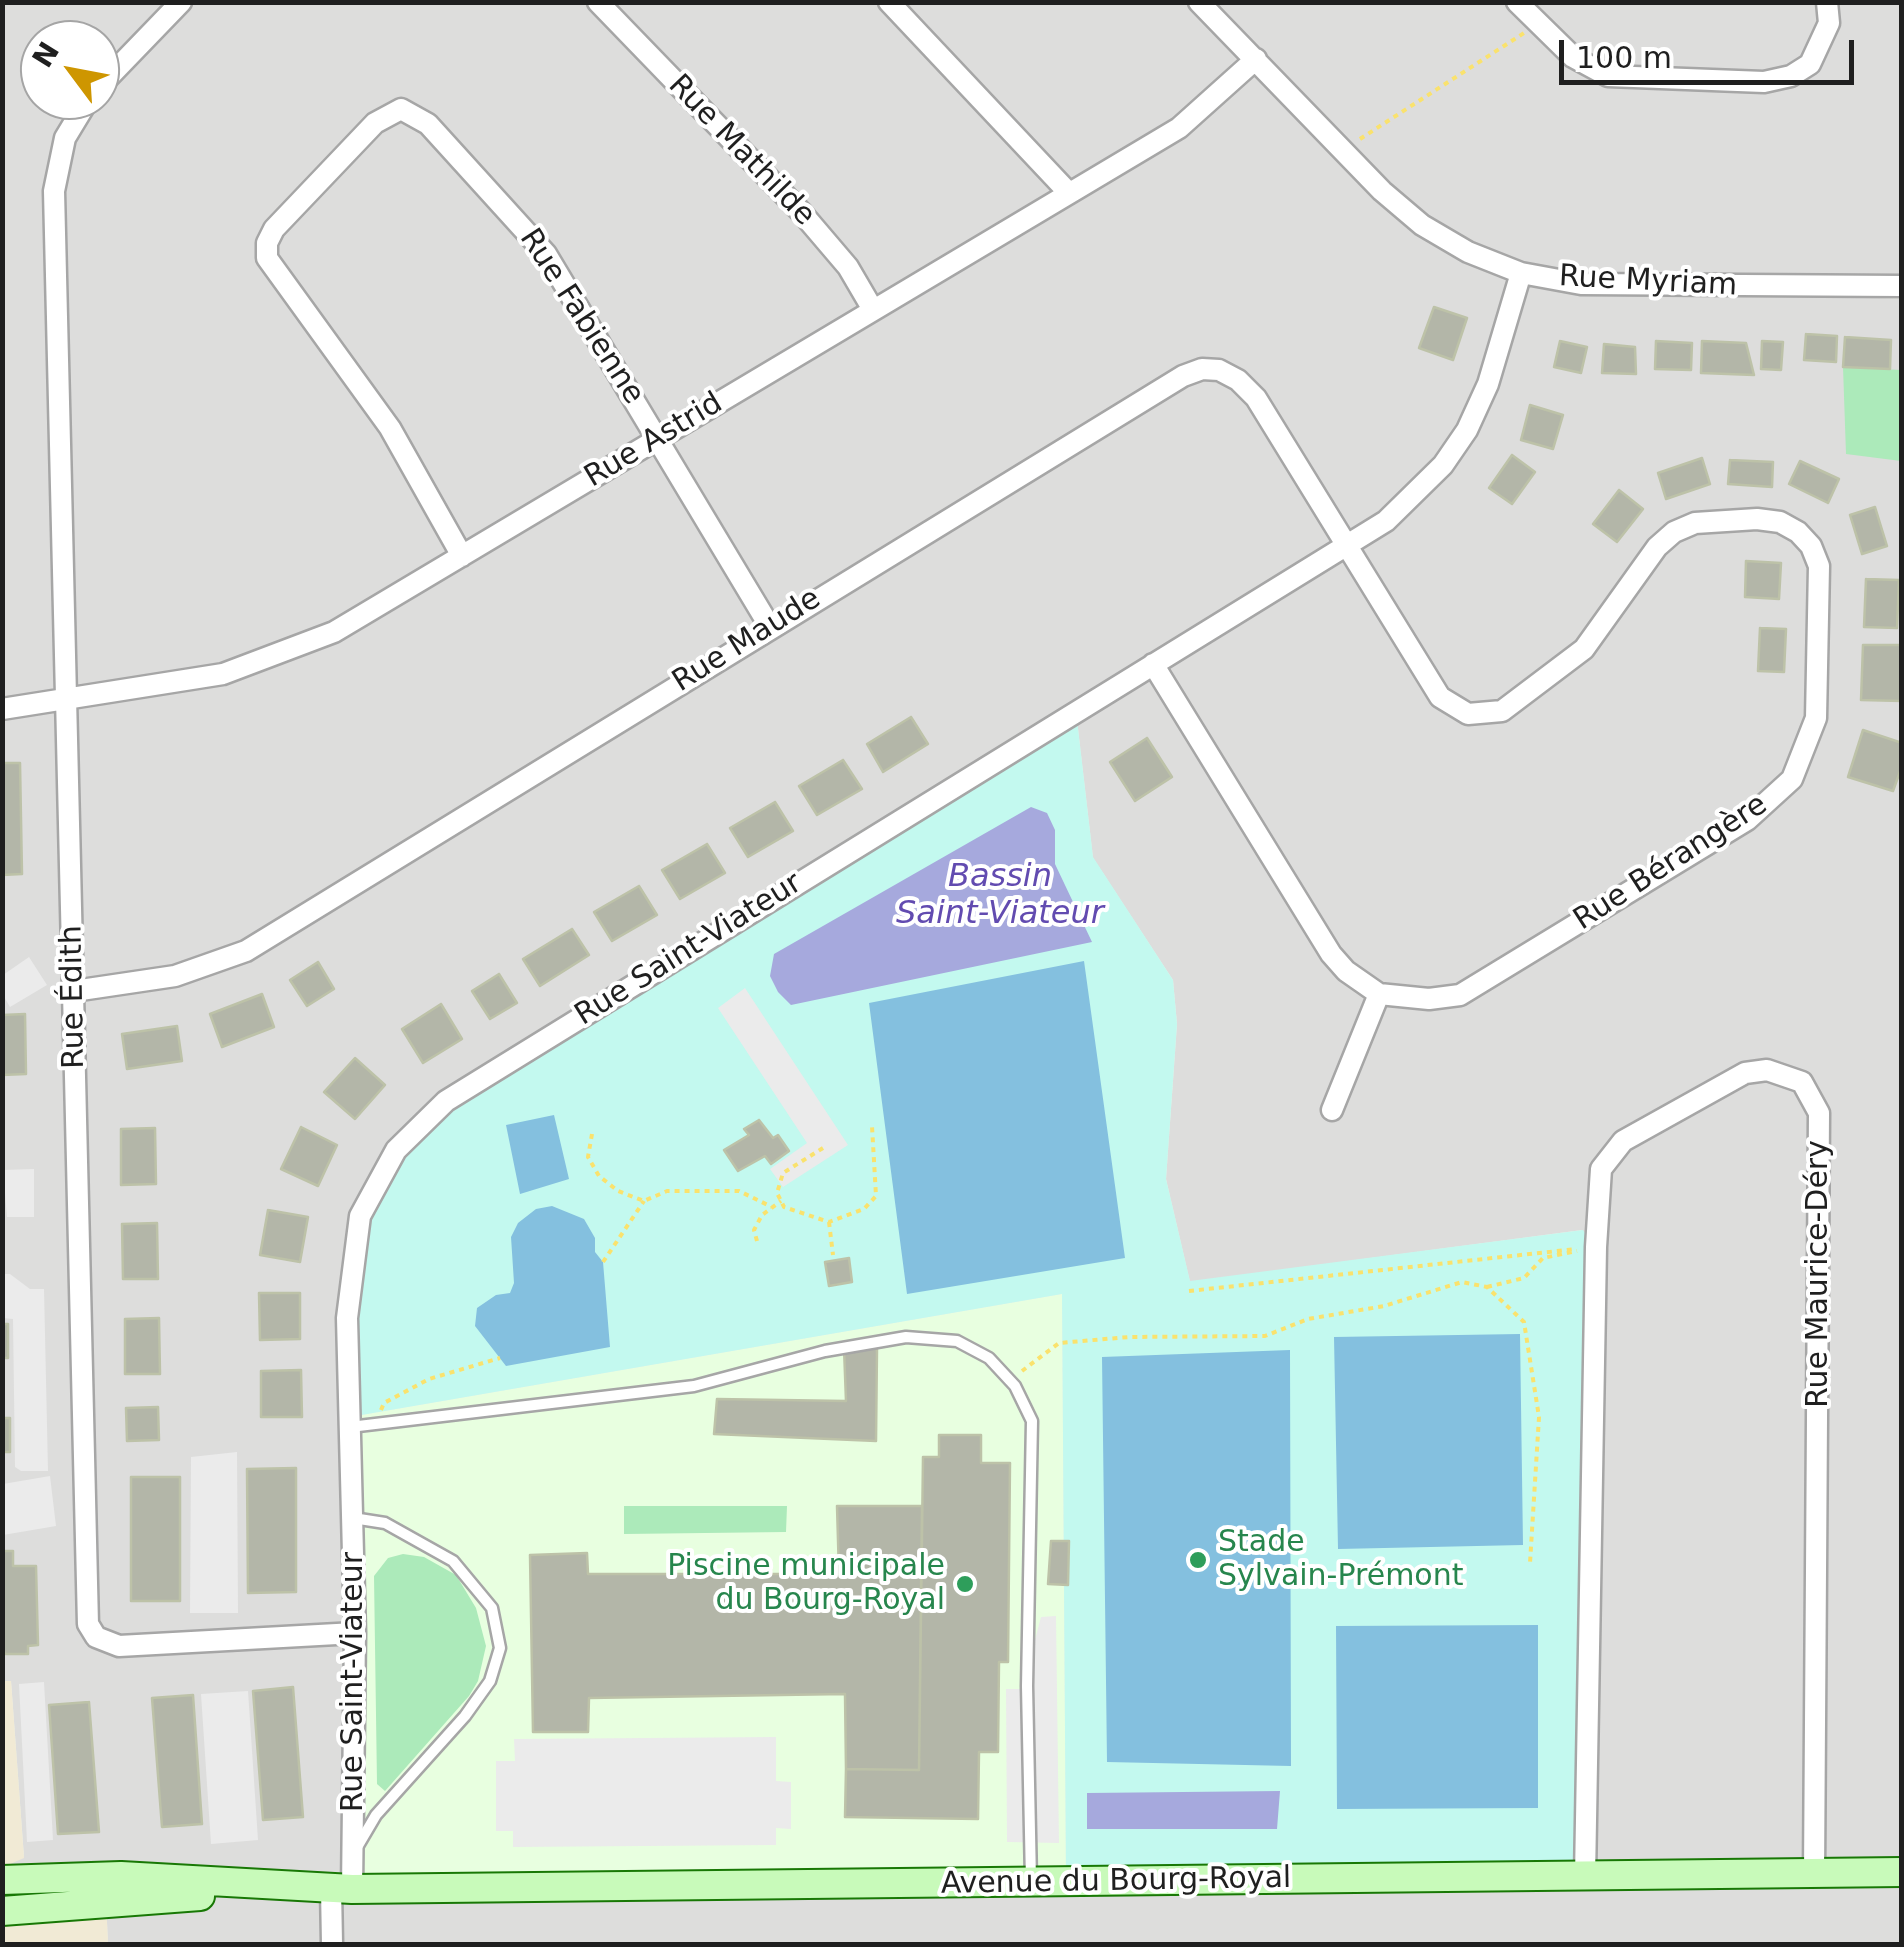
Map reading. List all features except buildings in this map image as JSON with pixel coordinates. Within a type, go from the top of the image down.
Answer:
[{"type":"main road","name":"Avenue du Bourg-Royal","points":[[2,1912],[342,1889],[1902,1872]]},
{"type":"main road","name":"Avenue du Bourg-Royal","points":[[2,1880],[121,1876],[342,1889]]},
{"type":"street","points":[[120,65],[181,2]]},
{"type":"street","name":"Rue Mathilde","points":[[598,2],[802,213],[848,267],[872,308]]},
{"type":"street","points":[[888,2],[1068,192]]},
{"type":"street","name":"Rue Myriam","points":[[1200,2],[1422,225],[1468,252],[1521,273],[1632,288],[1902,286]]},
{"type":"street","points":[[1517,2],[1573,57],[1608,76],[1764,82],[1791,76],[1810,64],[1828,23],[1827,2]]},
{"type":"street","name":"Rue Astrid","points":[[2,709],[67,702],[223,674],[334,632],[1179,128],[1256,59]]},
{"type":"street","name":"Rue Fabienne","points":[[462,556],[390,428],[267,258],[267,243],[274,229],[387,113],[401,109],[428,124],[537,243],[659,438],[770,627]]},
{"type":"street","name":"Rue Édith","points":[[76,120],[65,138],[54,191],[88,1624],[96,1637],[118,1646],[355,1633]]},
{"type":"street","name":"Rue Saint-Viateur","points":[[332,1944],[342,1889],[355,1850],[355,1633],[347,1318],[351,1261],[360,1216],[383,1167],[427,1116],[1386,521],[1417,494],[1468,430],[1488,384],[1521,273]]},
{"type":"street","name":"Rue Maude","points":[[74,990],[174,976],[246,950],[1183,376],[1202,369],[1229,375],[1256,398],[1346,545]]},
{"type":"street","name":"Rue Bérangère","points":[[1346,545],[1440,696],[1468,714],[1502,711],[1584,650],[1656,547],[1674,532],[1695,523],[1757,519],[1780,522],[1798,532],[1811,546],[1819,566],[1816,718],[1792,779],[1769,804],[1460,995],[1429,998],[1379,994]]},
{"type":"street","points":[[1153,664],[1331,954],[1379,994],[1332,1110]]},
{"type":"street","name":"Rue Maurice-Déry","points":[[1585,1877],[1596,1246],[1602,1170],[1623,1141],[1745,1073],[1785,1072],[1802,1082],[1819,1113],[1814,1874]]},
{"type":"lane","points":[[350,1427],[694,1386],[825,1351],[906,1336],[957,1341],[989,1358],[1010,1380],[1032,1421],[1026,1686],[1031,1883]]},
{"type":"lane","points":[[353,1518],[385,1524],[453,1561],[492,1608],[500,1648],[490,1681],[465,1716],[376,1815],[355,1850]]},
{"type":"path","points":[[1343,149],[1538,24]]},
{"type":"path","points":[[823,1148],[784,1173],[777,1193],[784,1207],[828,1222],[864,1209],[876,1196],[872,1126]]},
{"type":"path","points":[[592,1134],[588,1157],[599,1176],[618,1191],[644,1201]]},
{"type":"path","points":[[603,1262],[644,1201],[667,1191],[739,1191],[772,1207]]},
{"type":"path","points":[[757,1241],[754,1230],[780,1200]]},
{"type":"path","points":[[828,1222],[834,1255]]},
{"type":"path","points":[[1010,1380],[1059,1343],[1129,1337],[1265,1336],[1308,1318],[1384,1306],[1462,1282],[1488,1288],[1524,1278],[1543,1258],[1596,1246]]},
{"type":"path","points":[[1189,1291],[1596,1246]]},
{"type":"path","points":[[1488,1288],[1524,1322],[1539,1416],[1530,1563]]},
{"type":"path","points":[[376,1424],[384,1404],[429,1379],[500,1358]]},
{"type":"shaded area","points":[[3,3],[1901,3],[1901,276],[1650,288],[1901,299],[1901,1944],[108,1944],[106,1901],[318,1889],[3,1867],[24,1857],[11,1681],[3,1681]],"holes":[[[1076,712],[1093,858],[1173,980],[1177,1024],[1166,1179],[1190,1282],[1582,1230],[1066,1881],[352,1889],[360,1216]]]},
{"type":"shaded area","points":[[1076,711],[1093,857],[1173,980],[1177,1024],[1166,1179],[1190,1281],[1583,1230],[1596,1247],[1585,1877],[1066,1881],[1062,1294],[350,1417],[360,1216],[410,1132]]},
{"type":"shaded area","points":[[29,957],[47,985],[10,1007],[3,995],[3,975]]},
{"type":"shaded area","points":[[1084,961],[1125,1258],[907,1294],[869,1003]]},
{"type":"shaded area","points":[[745,988],[848,1145],[783,1187],[770,1169],[807,1143],[718,1008]]},
{"type":"shaded area","points":[[554,1115],[569,1179],[520,1194],[506,1125]]},
{"type":"shaded area","points":[[34,1169],[34,1217],[7,1217],[3,1170]]},
{"type":"shaded area","points":[[552,1206],[584,1219],[595,1238],[595,1252],[603,1262],[610,1347],[506,1366],[475,1326],[477,1308],[496,1295],[510,1293],[514,1283],[511,1237],[518,1223],[536,1209]]},
{"type":"shaded area","points":[[2,1274],[10,1274],[30,1289],[44,1289],[48,1471],[21,1471],[15,1467],[13,1319],[3,1318]]},
{"type":"shaded area","points":[[1062,1294],[1066,1881],[352,1889],[350,1417]]},
{"type":"shaded area","points":[[1520,1334],[1523,1545],[1338,1549],[1334,1337]]},
{"type":"shaded area","name":"Stade Sylvain-Prémont","points":[[1290,1350],[1291,1766],[1107,1762],[1102,1357]]},
{"type":"shaded area","points":[[237,1452],[238,1613],[190,1613],[191,1457]]},
{"type":"shaded area","points":[[50,1476],[56,1526],[3,1535],[3,1484]]},
{"type":"shaded area","points":[[1056,1616],[1059,1843],[1007,1842],[1006,1689],[1022,1689],[1041,1617]]},
{"type":"shaded area","points":[[1538,1625],[1538,1808],[1337,1809],[1336,1626]]},
{"type":"shaded area","points":[[2,1681],[11,1681],[24,1858],[3,1867]]},
{"type":"shaded area","points":[[44,1682],[53,1840],[27,1842],[19,1684]]},
{"type":"shaded area","points":[[248,1691],[258,1840],[211,1844],[201,1694]]},
{"type":"shaded area","points":[[776,1737],[776,1781],[791,1782],[791,1829],[776,1828],[776,1845],[513,1847],[513,1831],[496,1831],[496,1761],[515,1761],[514,1739]]},
{"type":"shaded area","points":[[106,1901],[108,1944],[3,1944],[2,1911]]},
{"type":"green space","points":[[1843,367],[1901,370],[1901,461],[1846,454]]},
{"type":"green space","points":[[624,1506],[787,1506],[786,1532],[624,1534]]},
{"type":"green space","points":[[403,1554],[424,1557],[456,1575],[476,1608],[486,1646],[478,1681],[469,1696],[385,1791],[377,1784],[374,1576],[388,1558]]},
{"type":"water","name":"Bassin Saint-Viateur","points":[[1031,807],[1047,813],[1055,830],[1055,864],[1092,942],[791,1005],[778,992],[770,976],[774,954]]},
{"type":"water","points":[[1280,1791],[1277,1829],[1087,1829],[1087,1793]]},
{"type":"place","name":"Stade Sylvain-Prémont","points":[[1198,1560]]},
{"type":"place","name":"Piscine municipale du Bourg-Royal","points":[[965,1584]]}]
